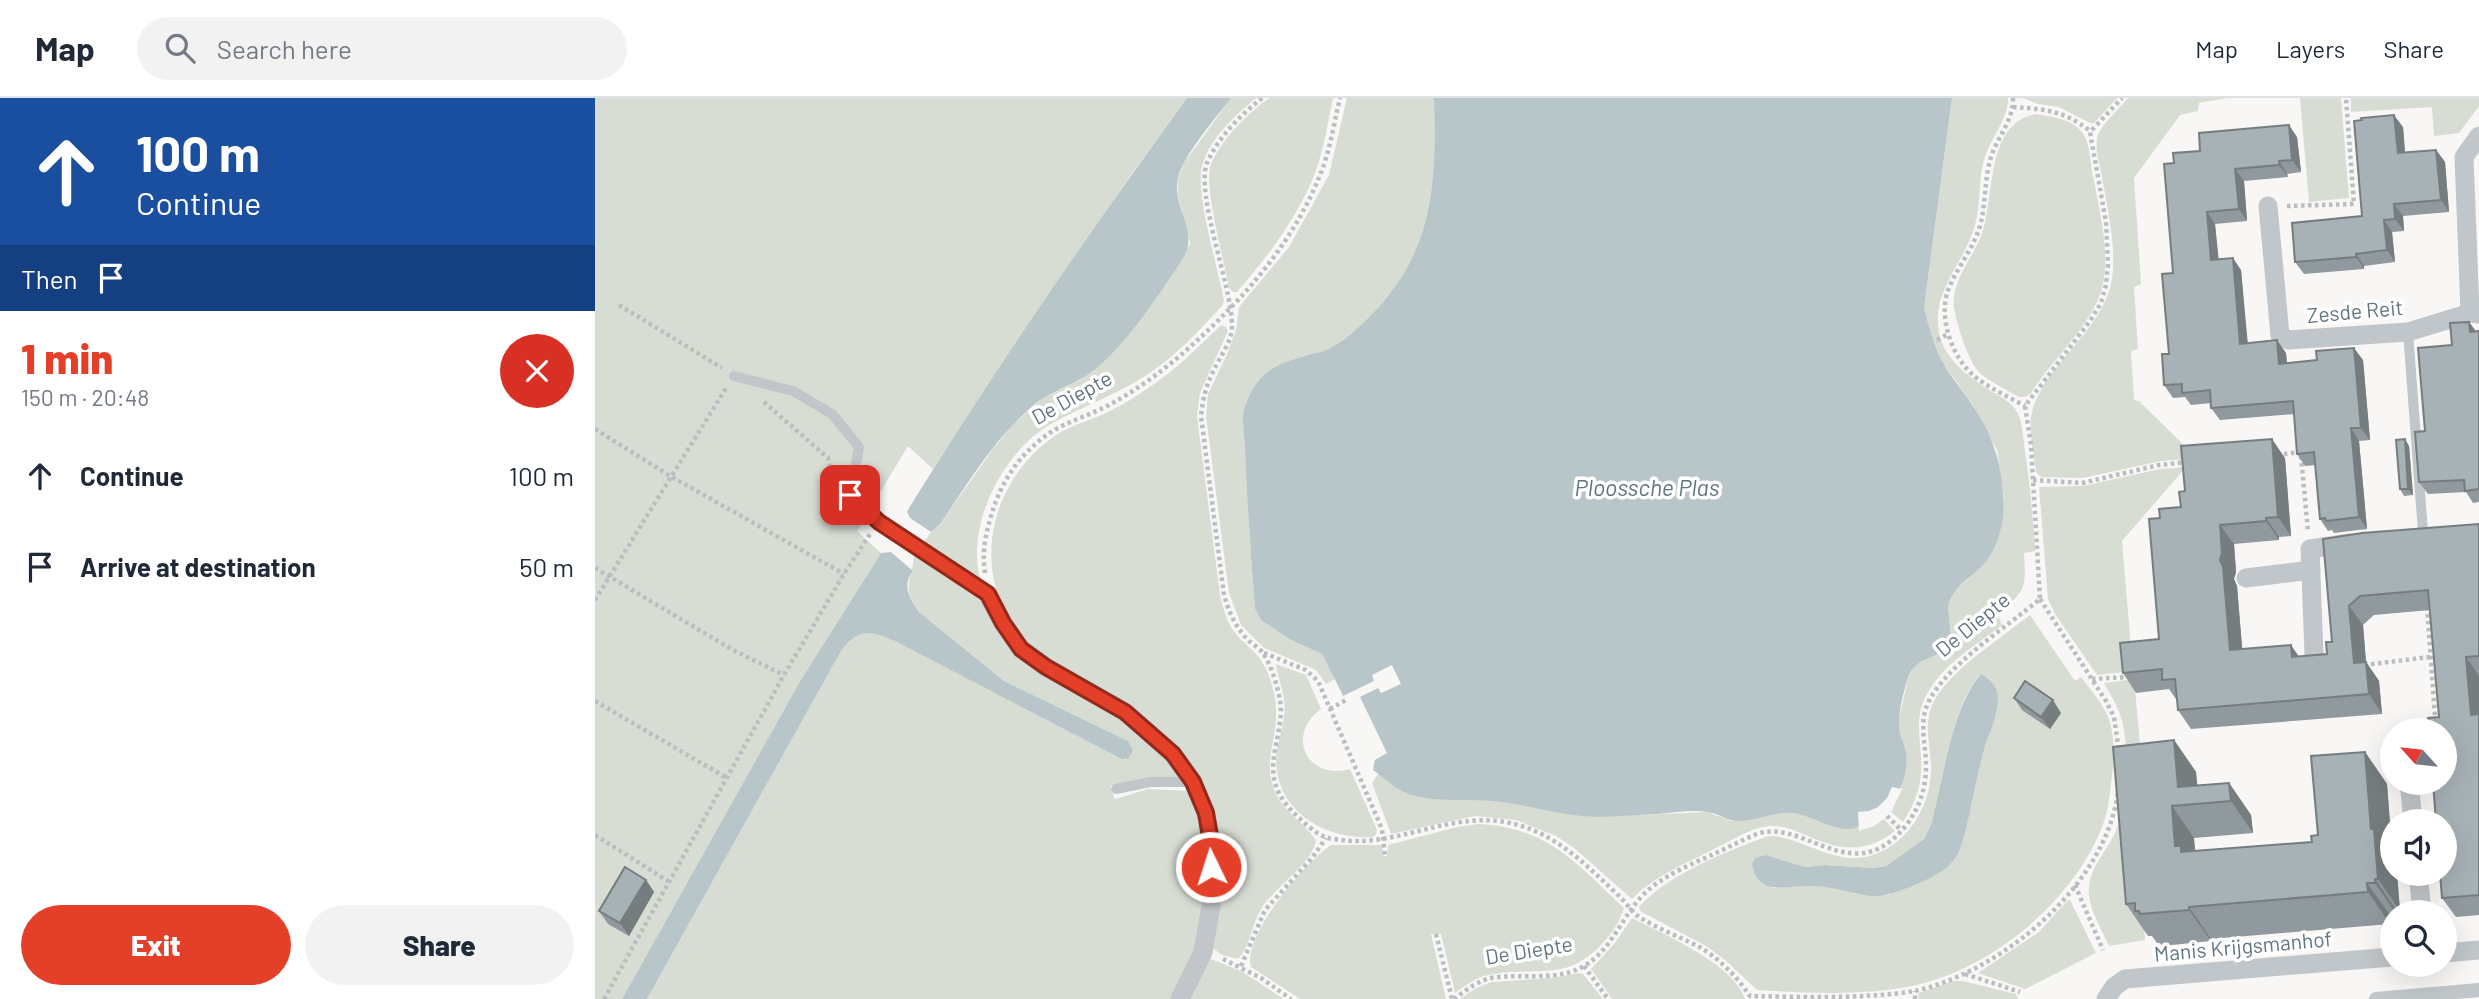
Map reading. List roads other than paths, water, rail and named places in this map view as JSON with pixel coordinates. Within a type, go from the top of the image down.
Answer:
[{"type":"street","points":[[2474,313],[2464,157],[2479,136]]},
{"type":"street","name":"Zesde Reit","points":[[2268,206],[2280,335],[2288,340],[2408,332],[2474,313]]},
{"type":"street","points":[[2416,533],[2445,530]]},
{"type":"street","points":[[2314,655],[2310,549],[2373,540]]},
{"type":"street","points":[[2246,578],[2311,570]]},
{"type":"street","points":[[988,594],[1021,649],[1046,667],[1125,712],[1173,754],[1193,782],[1206,813],[1212,848],[1211,906],[1203,952],[1180,999]]},
{"type":"street","points":[[2457,952],[2479,950]]},
{"type":"street","name":"Manis Krijgsmanhof","points":[[2106,999],[2113,988],[2125,979],[2380,958]]},
{"type":"street","points":[[2376,999],[2479,990]]},
{"type":"lane","points":[[2408,332],[2416,533]]},
{"type":"lane","points":[[734,376],[793,391],[832,414],[859,447],[850,495],[879,522],[988,594]]},
{"type":"lane","points":[[1116,789],[1150,782],[1193,782]]},
{"type":"water","points":[[1187,98],[1231,98],[1193,147],[1181,168],[1177,189],[1188,239],[1182,260],[1144,315],[1100,365],[1086,376],[1040,400],[1008,430],[977,469],[940,524],[931,532],[910,518],[907,512],[909,508],[1044,300]]},
{"type":"water","name":"Ploossche Plas","points":[[1434,98],[1952,98],[1924,308],[1942,361],[1980,416],[1994,448],[2003,494],[2002,525],[1985,563],[1957,588],[1951,597],[1948,608],[1950,636],[1947,646],[1943,651],[1921,662],[1911,672],[1901,702],[1899,724],[1906,751],[1905,775],[1889,805],[1861,826],[1854,829],[1837,828],[1790,813],[1738,821],[1695,811],[1584,816],[1502,802],[1435,799],[1404,792],[1373,770],[1375,759],[1322,654],[1289,639],[1261,620],[1255,609],[1244,408],[1256,384],[1268,371],[1284,362],[1327,349],[1343,340],[1375,311],[1395,287],[1421,237],[1428,212],[1434,157]]},
{"type":"water","points":[[891,552],[913,571],[907,586],[912,602],[919,612],[1004,681],[1128,741],[1133,750],[1128,759],[1122,759],[895,641],[872,633],[859,635],[841,651],[647,999],[622,999],[799,683],[881,553]]},
{"type":"water","points":[[1981,674],[1997,690],[1997,711],[1981,761],[1962,843],[1948,867],[1920,883],[1878,896],[1816,886],[1773,887],[1760,881],[1752,864],[1755,858],[1766,855],[1805,867],[1825,865],[1873,868],[1886,866],[1924,839],[1931,825],[1955,725],[1971,688]]}]
